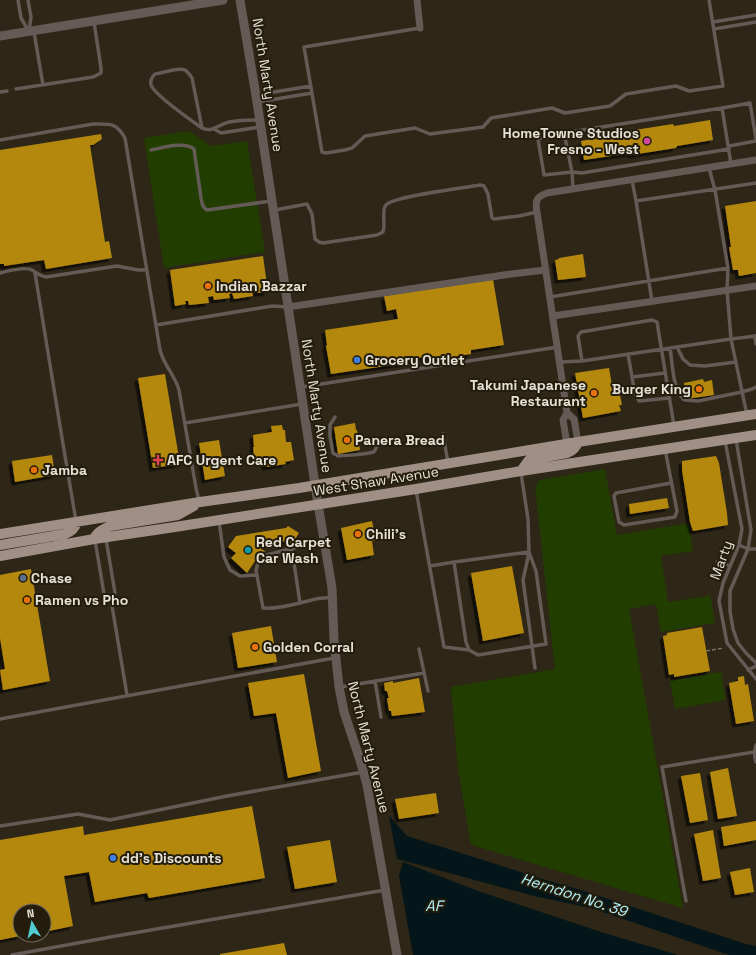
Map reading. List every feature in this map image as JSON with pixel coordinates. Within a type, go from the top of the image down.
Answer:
[{"type":"main road","name":"West Shaw Avenue","points":[[0,534],[752,415]]},
{"type":"main road","name":"West Shaw Avenue","points":[[0,556],[94,539],[756,434]]},
{"type":"main road","points":[[521,471],[530,460],[573,451],[578,442]]},
{"type":"main road","points":[[94,539],[100,531],[110,526],[178,515],[200,502]]},
{"type":"main road","points":[[0,545],[65,534],[73,530],[76,526],[76,522]]},
{"type":"street","points":[[0,36],[182,3],[223,0]]},
{"type":"street","name":"North Marty Avenue","points":[[240,0],[257,99],[333,598],[339,687],[344,712],[367,785],[397,955]]},
{"type":"street","points":[[417,0],[420,28]]},
{"type":"street","points":[[578,442],[574,419],[568,413],[536,212],[537,199],[541,195],[547,193],[756,160]]},
{"type":"street","points":[[288,307],[546,270]]},
{"type":"street","points":[[553,316],[756,286]]},
{"type":"street","points":[[567,444],[563,420],[568,413]]},
{"type":"lane","points":[[18,0],[21,18],[31,31]]},
{"type":"lane","points":[[28,0],[31,17],[31,31],[43,85]]},
{"type":"lane","points":[[420,28],[304,47],[322,152],[326,153],[352,148],[365,136],[415,128],[430,134],[483,126],[491,118],[552,108],[565,113],[610,106],[626,94],[676,86],[689,91],[723,86],[710,0]]},
{"type":"lane","points":[[713,22],[756,15]]},
{"type":"lane","points":[[16,89],[93,77],[101,73],[94,20]]},
{"type":"lane","points":[[714,29],[756,22]]},
{"type":"lane","points":[[202,128],[192,78],[186,70],[181,69],[155,74],[152,77],[151,87],[163,99],[202,128],[206,130],[214,129],[228,122],[260,123]]},
{"type":"lane","points":[[257,99],[311,86]]},
{"type":"lane","points":[[0,92],[7,91]]},
{"type":"lane","points":[[257,99],[312,93]]},
{"type":"lane","points":[[750,103],[756,140],[729,147],[582,173],[572,172],[544,175],[538,139],[564,134],[750,103]]},
{"type":"lane","points":[[722,108],[731,164]]},
{"type":"lane","points":[[214,129],[221,133],[260,123]]},
{"type":"lane","points":[[0,140],[93,124],[114,125],[121,130],[126,138],[162,359],[177,382],[196,488],[200,502]]},
{"type":"lane","points":[[564,134],[572,172],[573,189]]},
{"type":"lane","points":[[150,150],[182,145],[194,149],[202,205],[204,209],[207,210],[272,201]]},
{"type":"lane","points":[[709,168],[715,190],[728,268],[726,290],[731,339],[742,392],[752,415]]},
{"type":"lane","points":[[632,180],[652,302]]},
{"type":"lane","points":[[636,201],[756,183]]},
{"type":"lane","points":[[274,210],[307,204],[312,214],[315,239],[323,243],[377,235],[383,232],[385,227],[384,207],[391,201],[410,196],[480,185],[484,186],[488,194],[492,218],[494,219],[520,216],[536,212]]},
{"type":"lane","points":[[0,272],[26,268],[32,270],[36,274],[46,277],[117,266],[147,270]]},
{"type":"lane","points":[[550,297],[728,268]]},
{"type":"lane","points":[[36,274],[76,522]]},
{"type":"lane","points":[[156,325],[272,306],[288,307]]},
{"type":"lane","points":[[582,361],[578,336],[582,332],[652,320],[657,322],[674,427]]},
{"type":"lane","points":[[560,362],[582,361],[755,336],[756,344]]},
{"type":"lane","points":[[677,347],[684,359],[690,365],[705,366],[736,362]]},
{"type":"lane","points":[[300,387],[558,348]]},
{"type":"lane","points":[[670,348],[675,384],[679,394],[684,400],[698,401],[742,392],[756,387]]},
{"type":"lane","points":[[628,354],[635,394],[639,401],[669,398]]},
{"type":"lane","points":[[632,377],[665,373]]},
{"type":"lane","points":[[185,423],[303,404]]},
{"type":"lane","points":[[335,417],[330,425],[333,453],[338,456],[362,455],[374,452],[378,443]]},
{"type":"lane","points":[[443,434],[448,464]]},
{"type":"lane","name":"Marty","points":[[736,438],[751,530],[748,548],[730,591],[730,611],[733,629],[738,643],[756,664]]},
{"type":"lane","name":"Marty","points":[[725,440],[742,528],[739,545],[723,583],[719,601],[727,643],[756,679]]},
{"type":"lane","points":[[665,448],[672,483],[677,511],[675,516],[624,525],[619,522],[614,496],[616,493],[672,483]]},
{"type":"lane","points":[[521,471],[528,519],[529,552],[523,580],[535,668]]},
{"type":"lane","points":[[416,489],[444,647],[469,650],[478,655],[546,644],[536,571],[529,552]]},
{"type":"lane","points":[[219,520],[224,557],[230,570],[240,576],[257,575]]},
{"type":"lane","points":[[105,538],[115,593],[111,600],[127,695]]},
{"type":"lane","points":[[94,539],[104,594],[111,600]]},
{"type":"lane","points":[[324,540],[292,550],[263,556],[258,562],[256,570],[263,608],[273,609],[320,598],[333,598]]},
{"type":"lane","points":[[739,545],[756,549]]},
{"type":"lane","points":[[292,550],[300,603]]},
{"type":"lane","points":[[430,566],[529,552]]},
{"type":"lane","points":[[454,562],[466,642],[469,650]]},
{"type":"lane","points":[[718,562],[730,566]]},
{"type":"lane","points":[[419,649],[428,691]]},
{"type":"lane","points":[[0,718],[336,658]]},
{"type":"lane","points":[[748,670],[756,664]]},
{"type":"lane","points":[[339,687],[424,673]]},
{"type":"lane","points":[[375,681],[381,717]]},
{"type":"lane","points":[[756,745],[754,752],[756,762]]},
{"type":"lane","points":[[686,901],[662,767],[754,752]]},
{"type":"lane","points":[[0,826],[78,814],[110,820],[234,795],[364,772]]},
{"type":"lane","points":[[12,955],[386,890]]},
{"type":"path","points":[[706,651],[729,647]]},
{"type":"green space","points":[[189,131],[211,146],[247,141],[265,252],[164,268],[144,138]]},
{"type":"green space","points":[[605,469],[617,535],[689,523],[693,551],[661,556],[668,602],[709,596],[710,594],[715,623],[661,632],[656,604],[629,609],[683,908],[471,845],[458,769],[451,687],[555,669],[535,487],[540,480]]},
{"type":"green space","points":[[721,672],[726,700],[675,709],[670,681]]},
{"type":"water","name":"Herndon No. 39","points":[[389,816],[407,836],[756,946],[756,955],[729,955],[591,908],[534,896],[397,859]]},
{"type":"water","name":"AF","points":[[403,862],[478,891],[601,932],[678,955],[413,955],[399,876]]},
{"type":"building","name":"HomeTowne Studios Fresno - West","points":[[710,120],[713,140],[677,146],[676,148],[631,155],[631,153],[584,160],[581,141],[628,133],[628,131]]},
{"type":"building","points":[[101,134],[102,139],[93,145],[90,145],[105,242],[109,241],[112,258],[46,269],[44,260],[4,266],[4,264],[0,264],[0,150]]},
{"type":"building","points":[[756,201],[756,273],[739,276],[738,270],[733,270],[725,206]]},
{"type":"building","points":[[583,254],[586,277],[558,280],[555,260]]},
{"type":"building","points":[[263,256],[268,292],[257,293],[257,290],[252,290],[253,296],[234,299],[232,293],[229,294],[230,298],[214,300],[213,296],[208,297],[209,303],[189,305],[188,301],[185,301],[186,304],[175,306],[170,270]]},
{"type":"building","points":[[493,279],[504,345],[471,350],[471,354],[433,360],[432,356],[405,360],[406,363],[331,374],[325,330],[398,319],[396,309],[387,311],[384,296]]},
{"type":"building","points":[[609,368],[614,396],[620,395],[622,405],[619,405],[621,411],[583,418],[575,373]]},
{"type":"building","points":[[165,374],[180,464],[153,468],[138,378]]},
{"type":"building","name":"Burger King","points":[[703,379],[704,382],[712,380],[714,395],[686,399],[684,383]]},
{"type":"building","name":"Panera Bread","points":[[355,423],[360,450],[338,454],[334,427]]},
{"type":"building","points":[[282,425],[283,430],[285,430],[286,442],[291,442],[294,460],[285,462],[286,464],[266,467],[264,458],[254,456],[253,435],[272,432],[271,426]]},
{"type":"building","points":[[219,440],[225,476],[205,480],[199,443]]},
{"type":"building","points":[[52,455],[55,475],[15,482],[12,461]]},
{"type":"building","points":[[716,456],[719,463],[728,525],[693,531],[690,522],[682,461]]},
{"type":"building","points":[[667,498],[669,508],[630,514],[629,504]]},
{"type":"building","name":"Chili's","points":[[372,521],[376,540],[372,541],[374,555],[347,560],[341,528]]},
{"type":"building","name":"Red Carpet Car Wash","points":[[288,526],[299,533],[292,544],[287,541],[264,545],[261,549],[265,551],[258,560],[257,558],[247,573],[231,558],[236,553],[228,547],[236,536],[286,528]]},
{"type":"building","points":[[512,566],[524,633],[483,641],[471,573]]},
{"type":"building","points":[[31,569],[50,681],[3,690],[0,670],[5,669],[0,638],[0,575]]},
{"type":"building","name":"Golden Corral","points":[[271,626],[277,662],[238,668],[232,633]]},
{"type":"building","points":[[702,627],[710,671],[674,677],[674,674],[669,675],[663,636],[667,635],[667,633]]},
{"type":"building","points":[[304,674],[321,771],[288,778],[276,713],[254,716],[248,683]]},
{"type":"building","points":[[744,676],[745,685],[748,684],[754,721],[736,724],[729,683],[738,681],[738,677]]},
{"type":"building","points":[[419,678],[425,712],[392,716],[391,711],[389,711],[387,698],[389,698],[387,691],[385,691],[384,683],[393,681],[393,683]]},
{"type":"building","points":[[728,768],[737,816],[718,819],[710,772]]},
{"type":"building","points":[[700,773],[708,820],[690,823],[681,776]]},
{"type":"building","points":[[436,793],[439,813],[399,819],[395,799]]},
{"type":"building","points":[[252,806],[265,878],[149,898],[147,893],[95,902],[89,872],[64,876],[73,926],[52,930],[52,903],[12,903],[12,938],[0,940],[0,840],[83,826],[84,835]]},
{"type":"building","points":[[756,821],[756,840],[724,846],[721,827]]},
{"type":"building","points":[[713,830],[721,878],[703,881],[694,834]]},
{"type":"building","points":[[330,840],[337,882],[295,889],[287,847]]},
{"type":"building","points":[[750,868],[754,892],[735,895],[730,872]]},
{"type":"building","points":[[284,943],[287,955],[220,955],[220,954]]},
{"type":"place","name":"HomeTowne Studios Fresno - West","points":[[647,141]]},
{"type":"place","name":"Indian Bazzar","points":[[208,286]]},
{"type":"place","name":"Grocery Outlet","points":[[357,360]]},
{"type":"place","name":"Burger King","points":[[699,389]]},
{"type":"place","name":"Takumi Japanese Restaurant","points":[[594,393]]},
{"type":"place","name":"Panera Bread","points":[[347,440]]},
{"type":"place","name":"AFC Urgent Care","points":[[158,460]]},
{"type":"place","name":"Jamba","points":[[34,470]]},
{"type":"place","name":"Chili's","points":[[358,534]]},
{"type":"place","name":"Red Carpet Car Wash","points":[[248,550]]},
{"type":"place","name":"Chase","points":[[23,578]]},
{"type":"place","name":"Ramen vs Pho","points":[[27,600]]},
{"type":"place","name":"Golden Corral","points":[[255,647]]},
{"type":"place","name":"dd's Discounts","points":[[113,858]]}]
